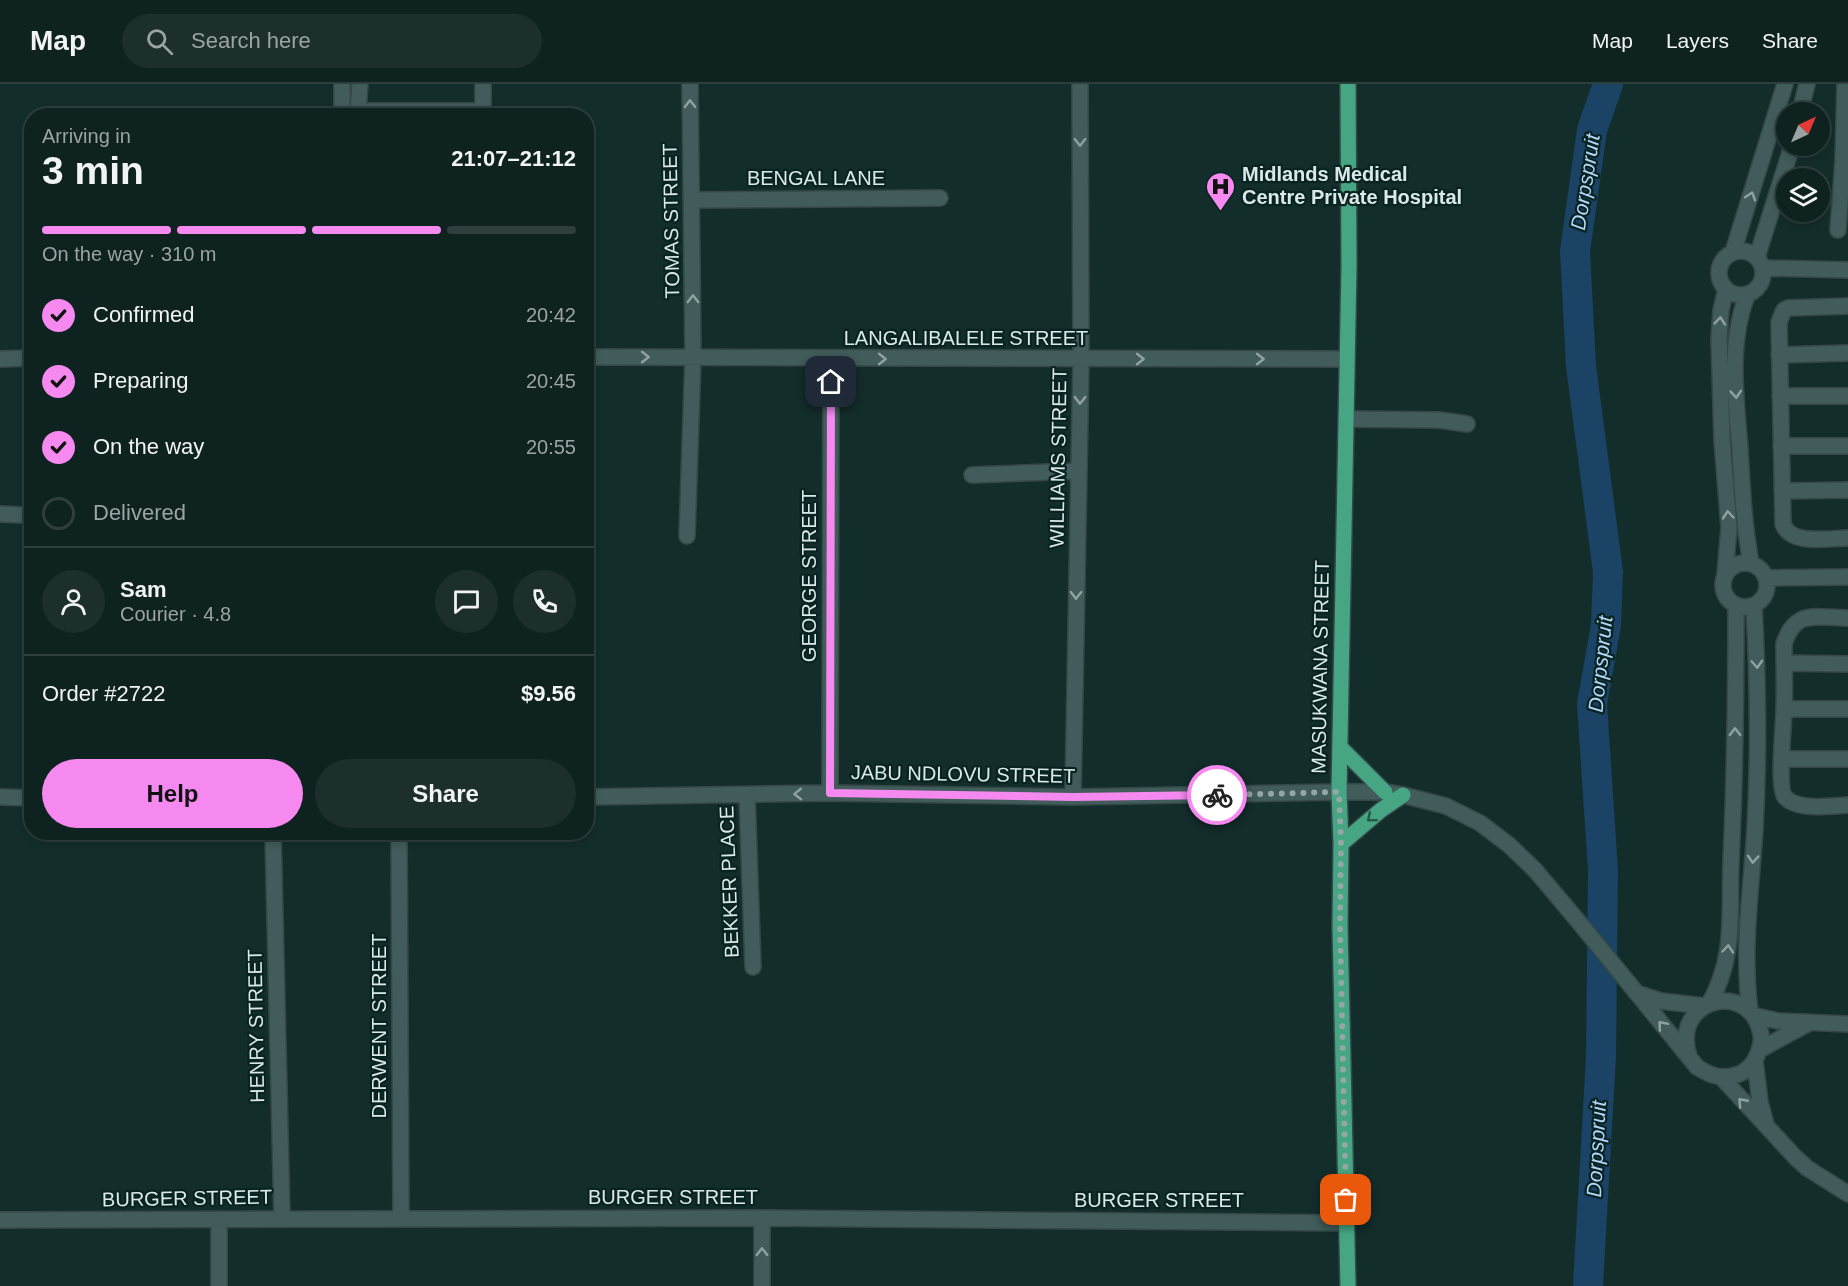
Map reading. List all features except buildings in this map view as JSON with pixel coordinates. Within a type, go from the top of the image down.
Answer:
[{"type":"main road","name":"MASUKWANA STREET","points":[[1348,84],[1349,266],[1339,792],[1348,1286]]},
{"type":"main road","points":[[1341,748],[1385,792]]},
{"type":"main road","points":[[1341,844],[1403,795]]},
{"type":"street","points":[[342,84],[342,108]]},
{"type":"street","points":[[358,108],[360,84]]},
{"type":"street","points":[[483,84],[483,108]]},
{"type":"street","name":"TOMAS STREET","points":[[687,536],[693,357],[690,84]]},
{"type":"street","name":"WILLIAMS STREET","points":[[1073,797],[1081,359],[1080,84]]},
{"type":"street","points":[[1785,84],[1733,252],[1722,262],[1719,269],[1721,283],[1726,289],[1739,295],[1752,293],[1763,279],[1760,262],[1789,156]]},
{"type":"street","points":[[1802,102],[1807,84]]},
{"type":"street","points":[[1838,230],[1846,161],[1845,84]]},
{"type":"street","name":"BENGAL LANE","points":[[693,200],[940,198]]},
{"type":"street","points":[[1733,252],[1746,251],[1760,262],[1848,270]]},
{"type":"street","points":[[1725,574],[1736,564],[1751,563],[1758,566],[1766,578],[1767,591],[1754,606],[1742,607],[1730,601],[1723,588],[1729,527],[1722,440],[1719,339],[1721,310],[1726,289]]},
{"type":"street","points":[[1747,295],[1737,331],[1735,376],[1745,527],[1751,563]]},
{"type":"street","points":[[1848,306],[1801,306],[1784,310],[1779,321],[1783,524],[1788,533],[1794,537],[1848,538]]},
{"type":"street","points":[[1779,355],[1848,353]]},
{"type":"street","name":"LANGALIBALELE STREET","points":[[594,357],[1346,359]]},
{"type":"street","points":[[0,359],[24,358]]},
{"type":"street","name":"GEORGE STREET","points":[[830,793],[831,359]]},
{"type":"street","points":[[1780,396],[1848,396]]},
{"type":"street","points":[[1346,419],[1439,420],[1467,424]]},
{"type":"street","points":[[1781,446],[1848,446]]},
{"type":"street","points":[[972,475],[1079,471]]},
{"type":"street","points":[[1782,491],[1848,490]]},
{"type":"street","points":[[0,514],[22,514]]},
{"type":"street","points":[[1766,578],[1848,577]]},
{"type":"street","points":[[1736,605],[1735,790],[1729,940],[1726,963],[1718,988],[1689,1023],[1686,1045],[1689,1056],[1697,1067],[1708,1074],[1721,1077],[1734,1076],[1746,1070],[1758,1055],[1809,1023]]},
{"type":"street","points":[[1754,606],[1758,686],[1755,828],[1746,976],[1753,1014],[1760,1029],[1758,1055],[1760,1102],[1766,1124]]},
{"type":"street","points":[[1848,618],[1803,618],[1794,623],[1788,632],[1784,644],[1782,759],[1782,790],[1785,797],[1792,802],[1804,806],[1848,806]]},
{"type":"street","points":[[1784,663],[1848,664]]},
{"type":"street","points":[[1784,709],[1848,709]]},
{"type":"street","points":[[1782,759],[1848,759]]},
{"type":"street","name":"JABU NDLOVU STREET","points":[[594,798],[830,793],[1073,797],[1339,792],[1385,792],[1403,795],[1446,806],[1480,823],[1509,845],[1535,870],[1689,1056]]},
{"type":"street","name":"BEKKER PLACE","points":[[747,795],[753,967]]},
{"type":"street","points":[[0,797],[24,798]]},
{"type":"street","name":"HENRY STREET","points":[[273,840],[282,1218]]},
{"type":"street","name":"DERWENT STREET","points":[[399,840],[401,1219]]},
{"type":"street","points":[[1633,988],[1661,1001],[1706,1005],[1720,1001],[1732,1002],[1753,1014],[1778,1021],[1848,1024]]},
{"type":"street","points":[[1721,1077],[1807,1168],[1848,1194]]},
{"type":"street","points":[[762,1218],[762,1286]]},
{"type":"street","name":"BURGER STREET","points":[[0,1220],[762,1218],[1346,1223]]},
{"type":"street","points":[[219,1220],[219,1286]]},
{"type":"waterway","name":"Dorpspruit","points":[[1588,1286],[1601,1056],[1603,870],[1592,704],[1606,625],[1608,572],[1581,366],[1575,251],[1592,130],[1608,84]]},
{"type":"way so far","points":[[1217,795],[1339,792],[1346,1200]]},
{"type":"place","name":"Midlands Medical Centre Private Hospital","points":[[1221,212]]},
{"type":"route","points":[[831,382],[830,793],[1073,797],[1217,795]]}]
